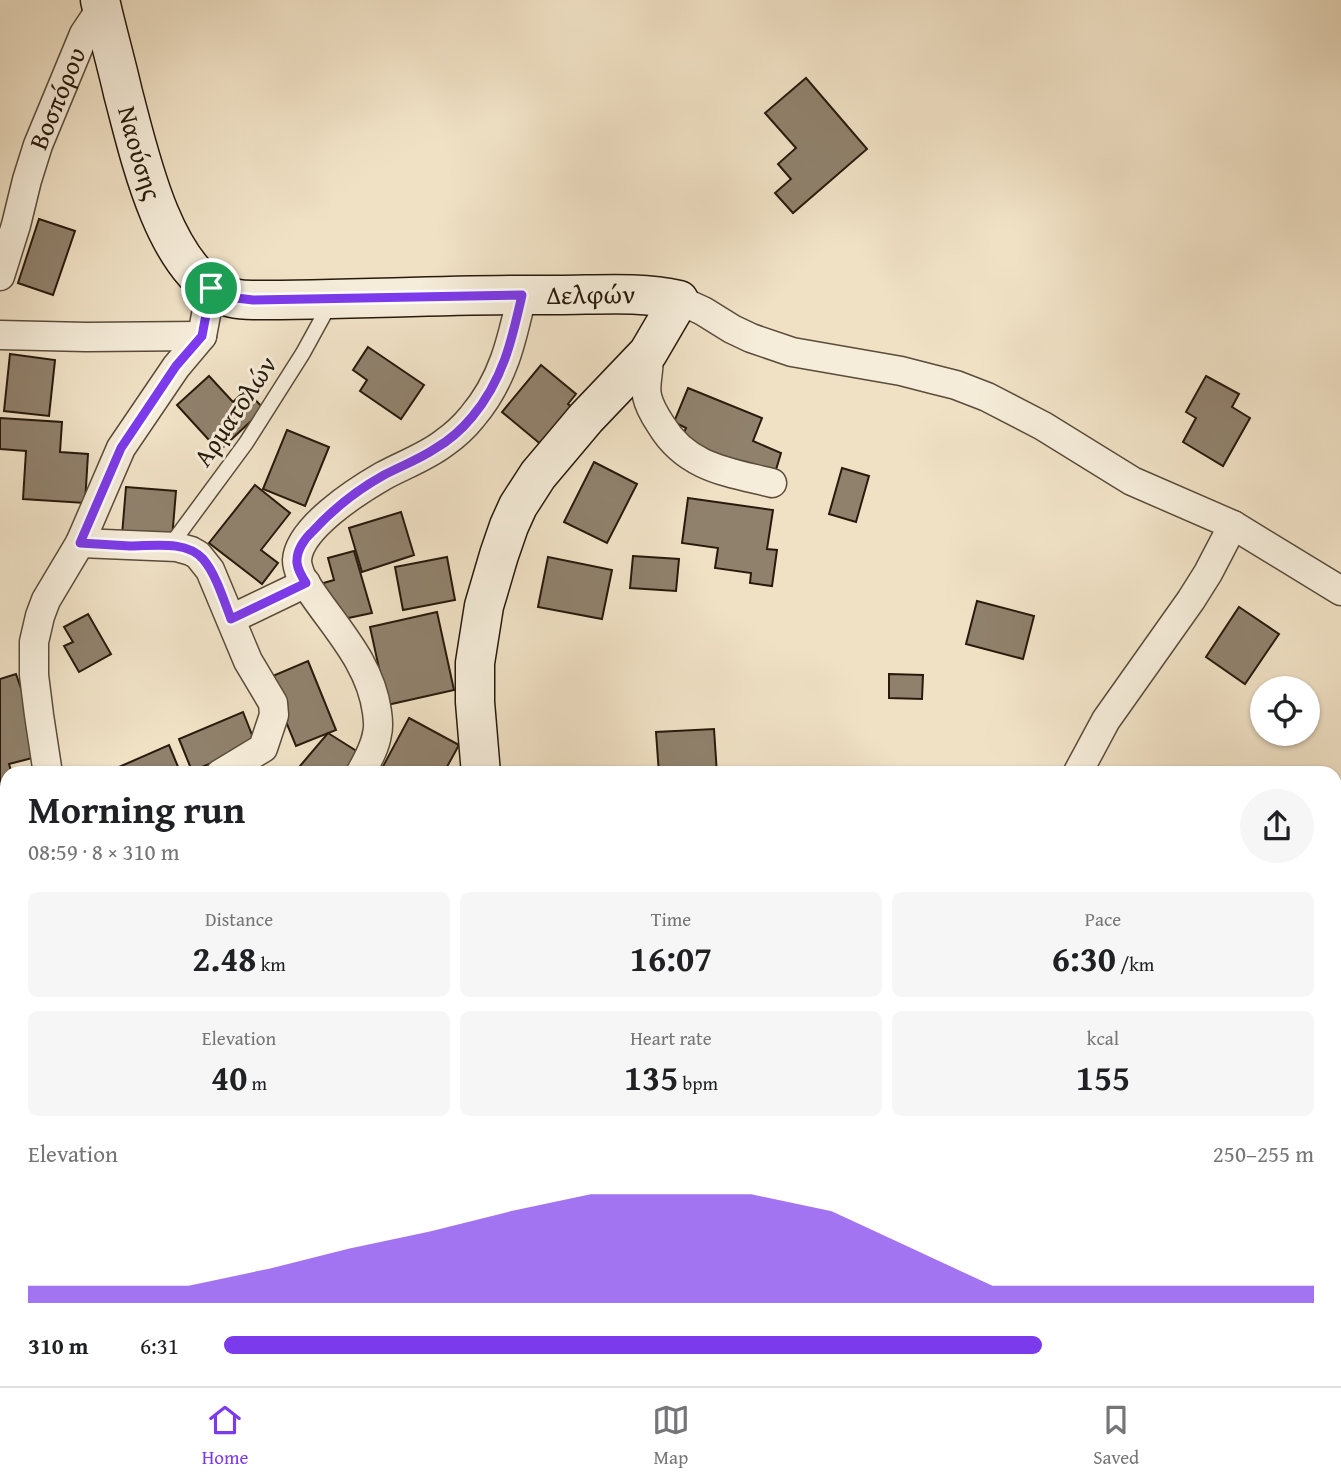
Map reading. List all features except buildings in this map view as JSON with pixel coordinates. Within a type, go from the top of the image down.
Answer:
[{"type":"street","name":"Βοσπόρου","points":[[0,275],[38,145],[84,34],[101,4]]},
{"type":"street","name":"Ναούσης","points":[[101,4],[138,152],[156,205],[186,261],[211,288]]},
{"type":"street","name":"Δελφών","points":[[211,288],[228,297],[244,300],[522,295],[636,295],[679,300]]},
{"type":"street","points":[[47,766],[34,675],[34,642],[46,600],[80,543],[121,448],[176,366],[202,336],[211,288]]},
{"type":"street","points":[[364,766],[377,734],[378,718],[373,693],[348,642],[306,583],[297,565],[299,553],[305,540],[340,504],[382,476],[445,443],[472,416],[506,360],[522,295]]},
{"type":"street","points":[[480,766],[475,663],[484,606],[509,526],[528,490],[555,454],[648,353],[679,300],[751,338],[792,352],[922,376],[987,397],[1018,412],[1132,481],[1233,525],[1341,591]]},
{"type":"street","points":[[0,335],[202,336]]},
{"type":"street","points":[[648,353],[648,398],[658,421],[675,444],[688,456],[706,464],[772,483]]},
{"type":"street","points":[[1081,766],[1110,714],[1208,573],[1233,525]]},
{"type":"street","points":[[80,543],[170,546],[191,551],[204,560],[248,660],[273,703],[274,715],[263,748],[233,766]]},
{"type":"street","points":[[231,619],[306,583]]},
{"type":"lane","name":"Αρματολών","points":[[170,546],[246,443],[303,353],[332,299]]},
{"type":"route","points":[[211,288],[228,297],[244,300],[522,295],[506,360],[472,416],[445,443],[361,489],[319,524],[305,540],[297,561],[306,583],[231,619],[210,569],[204,560],[191,551],[170,546],[80,543],[121,448],[176,366],[202,336],[211,288]]}]
